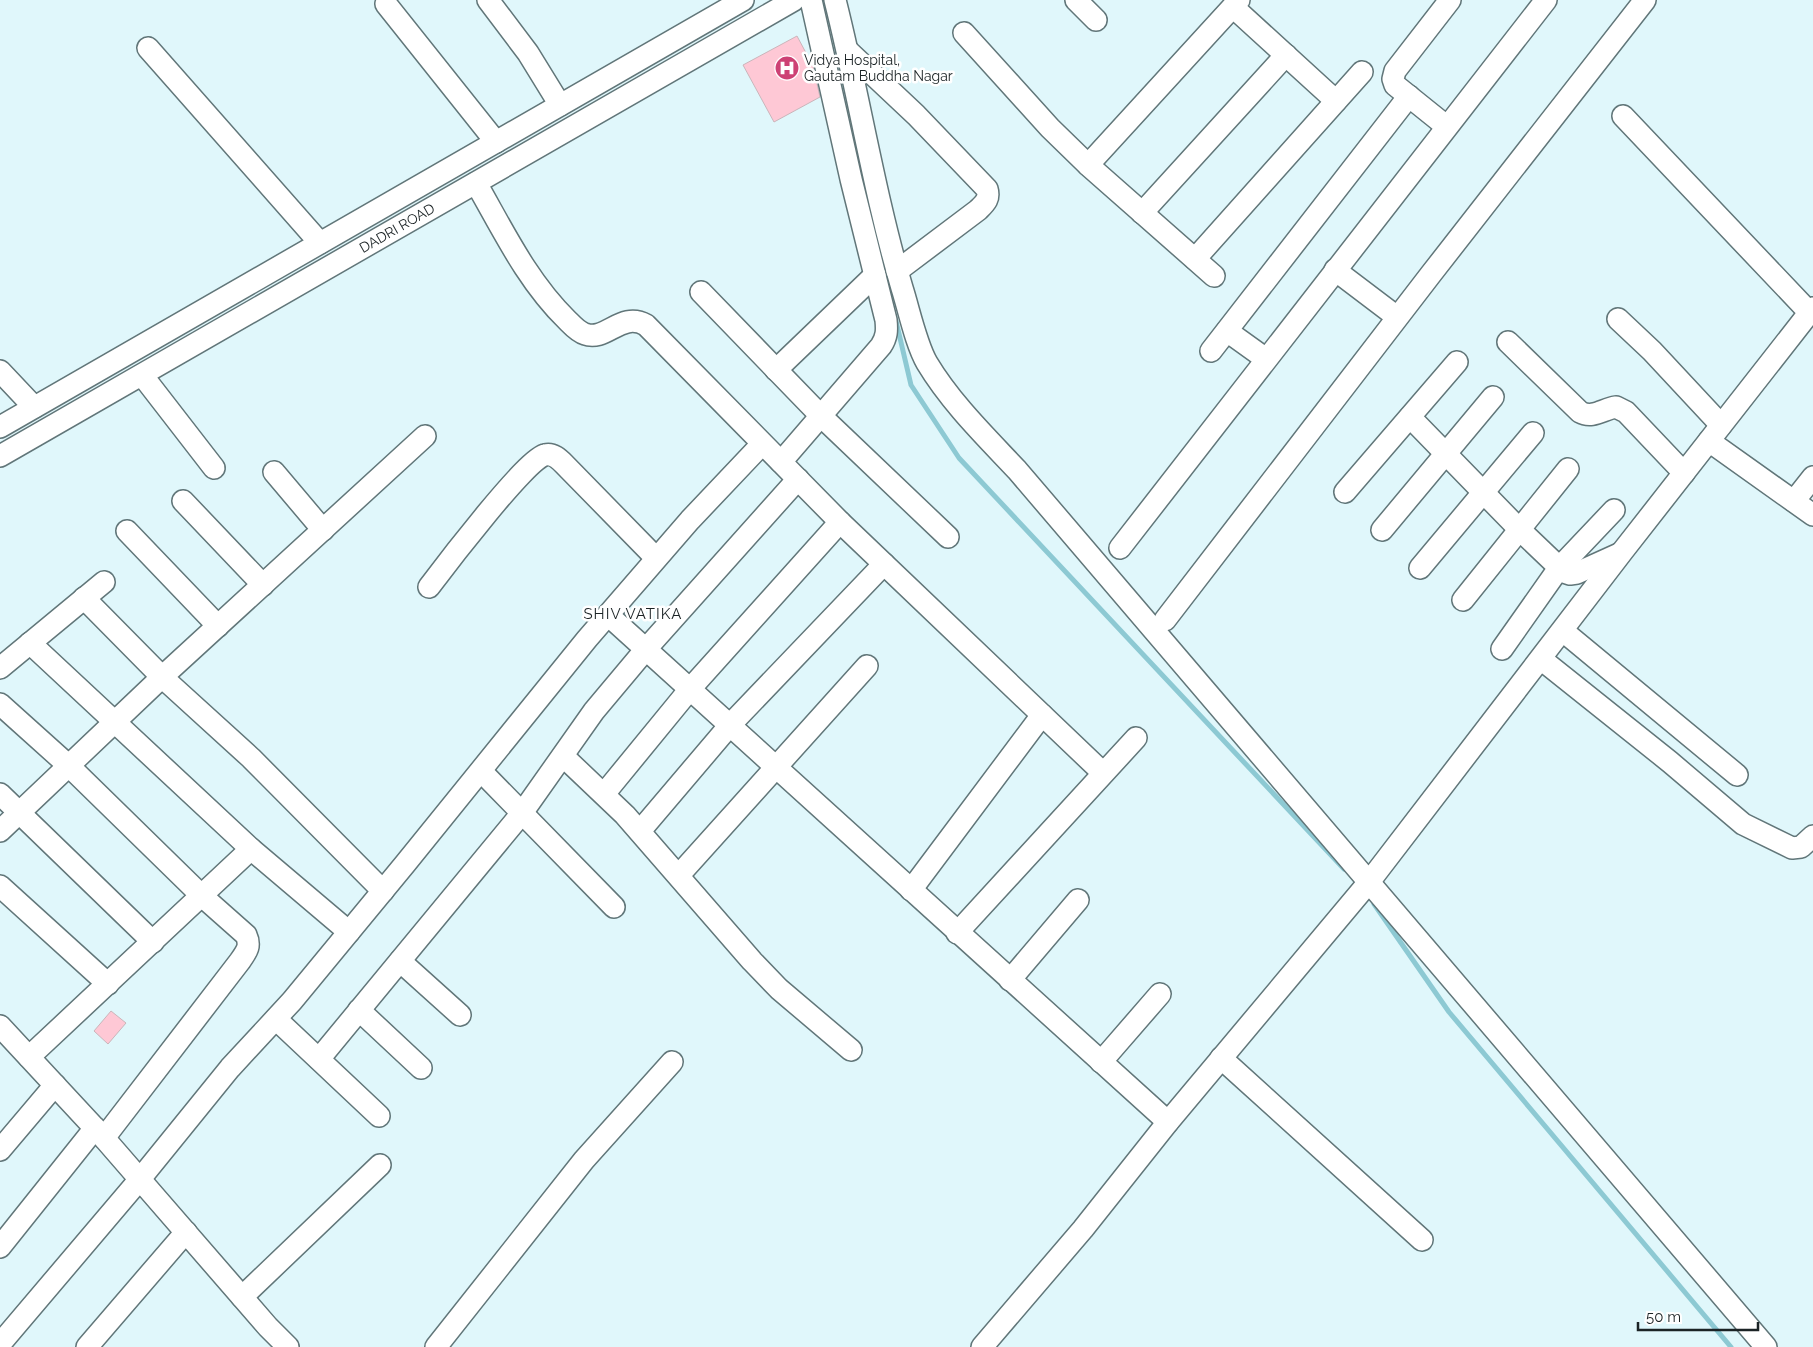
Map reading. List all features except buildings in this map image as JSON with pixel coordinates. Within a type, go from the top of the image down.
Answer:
[{"type":"street","points":[[488,0],[528,54],[560,105]]},
{"type":"street","name":"DADRI ROAD","points":[[0,427],[744,0]]},
{"type":"street","name":"DADRI ROAD","points":[[0,456],[794,0]]},
{"type":"street","points":[[781,462],[885,339],[887,331],[811,0]]},
{"type":"street","points":[[835,0],[848,51],[876,186],[897,271],[926,362],[940,383],[1017,470],[1364,887],[1766,1347]]},
{"type":"street","points":[[1076,0],[1096,20]]},
{"type":"street","points":[[1446,126],[1395,85],[1393,79],[1395,71],[1450,0]]},
{"type":"street","points":[[1120,548],[1446,126],[1546,0]]},
{"type":"street","points":[[1166,620],[1640,2]]},
{"type":"street","points":[[1088,165],[1236,3],[1286,55],[1336,101]]},
{"type":"street","points":[[386,4],[496,142]]},
{"type":"street","points":[[964,34],[1050,128],[1088,165],[1214,276]]},
{"type":"street","points":[[148,48],[320,243]]},
{"type":"street","points":[[848,51],[916,115],[987,189],[989,195],[987,202],[978,210],[897,271]]},
{"type":"street","points":[[1142,213],[1286,55]]},
{"type":"street","points":[[1195,259],[1362,72]]},
{"type":"street","points":[[1211,351],[1409,96]]},
{"type":"street","points":[[982,1347],[1083,1229],[1168,1122],[1364,887],[1811,310],[1623,116]]},
{"type":"street","points":[[476,183],[534,282],[553,306],[576,328],[585,334],[595,335],[621,323],[631,321],[646,325],[840,522],[1103,773]]},
{"type":"street","points":[[1335,270],[1397,317]]},
{"type":"street","points":[[776,370],[875,276]]},
{"type":"street","points":[[701,292],[821,416],[948,537]]},
{"type":"street","points":[[1618,319],[1659,358],[1715,433],[1813,515]]},
{"type":"street","points":[[1227,331],[1266,359]]},
{"type":"street","points":[[1508,342],[1580,412],[1595,415],[1616,407],[1626,412],[1684,473]]},
{"type":"street","points":[[1345,492],[1456,362]]},
{"type":"street","points":[[0,371],[34,407]]},
{"type":"street","points":[[142,375],[214,468]]},
{"type":"street","points":[[1382,530],[1493,397]]},
{"type":"street","points":[[1410,417],[1559,568],[1570,574],[1577,573],[1622,552]]},
{"type":"street","points":[[1420,568],[1533,433]]},
{"type":"street","points":[[0,830],[162,677],[425,436]]},
{"type":"street","points":[[0,1344],[230,1068],[276,1020],[656,558],[762,444]]},
{"type":"street","points":[[428,587],[518,478],[539,456],[546,454],[556,456],[656,558]]},
{"type":"street","points":[[1463,600],[1568,469]]},
{"type":"street","points":[[274,472],[323,530]]},
{"type":"street","points":[[1794,501],[1813,477]]},
{"type":"street","points":[[319,1059],[522,813],[594,711],[646,649],[798,479]]},
{"type":"street","points":[[183,500],[263,585]]},
{"type":"street","points":[[1502,649],[1559,568],[1614,510]]},
{"type":"street","points":[[604,794],[690,690],[840,522]]},
{"type":"street","points":[[127,531],[218,626]]},
{"type":"street","points":[[640,831],[730,725],[884,564]]},
{"type":"street","points":[[0,668],[104,582]]},
{"type":"street","points":[[84,598],[162,677],[251,758],[383,891]]},
{"type":"street","points":[[608,615],[776,766],[957,933],[1168,1122]]},
{"type":"street","points":[[1563,631],[1737,776]]},
{"type":"street","points":[[30,643],[251,849],[349,932]]},
{"type":"street","points":[[1541,659],[1663,756],[1743,824],[1792,848],[1801,847],[1813,836]]},
{"type":"street","points":[[679,875],[867,666]]},
{"type":"street","points":[[0,704],[69,766],[202,896],[246,935],[250,942],[248,950],[99,1133],[0,1247]]},
{"type":"street","points":[[911,890],[1042,715]]},
{"type":"street","points":[[957,933],[1136,738]]},
{"type":"street","points":[[564,756],[640,831],[752,961],[779,989],[851,1050]]},
{"type":"street","points":[[481,771],[614,907]]},
{"type":"street","points":[[0,794],[152,942]]},
{"type":"street","points":[[29,1057],[251,849]]},
{"type":"street","points":[[0,886],[108,984]]},
{"type":"street","points":[[1010,980],[1078,900]]},
{"type":"street","points":[[400,961],[460,1015]]},
{"type":"street","points":[[1101,1062],[1160,994]]},
{"type":"street","points":[[359,1010],[421,1068]]},
{"type":"street","points":[[276,1020],[379,1116]]},
{"type":"street","points":[[0,1026],[140,1178],[288,1347]]},
{"type":"street","points":[[1222,1058],[1422,1240]]},
{"type":"street","points":[[436,1347],[584,1160],[672,1062]]},
{"type":"street","points":[[0,1150],[55,1085]]},
{"type":"street","points":[[242,1296],[380,1165]]},
{"type":"street","points":[[87,1347],[186,1232]]},
{"type":"waterway","points":[[896,321],[911,385],[959,458],[1344,869]]},
{"type":"waterway","points":[[1374,904],[1449,1012],[1731,1347]]},
{"type":"place","name":"Vidya Hospital, Gautam Buddha Nagar","points":[[787,68]]},
{"type":"district","name":"SHIV VATIKA","points":[[633,614]]}]
